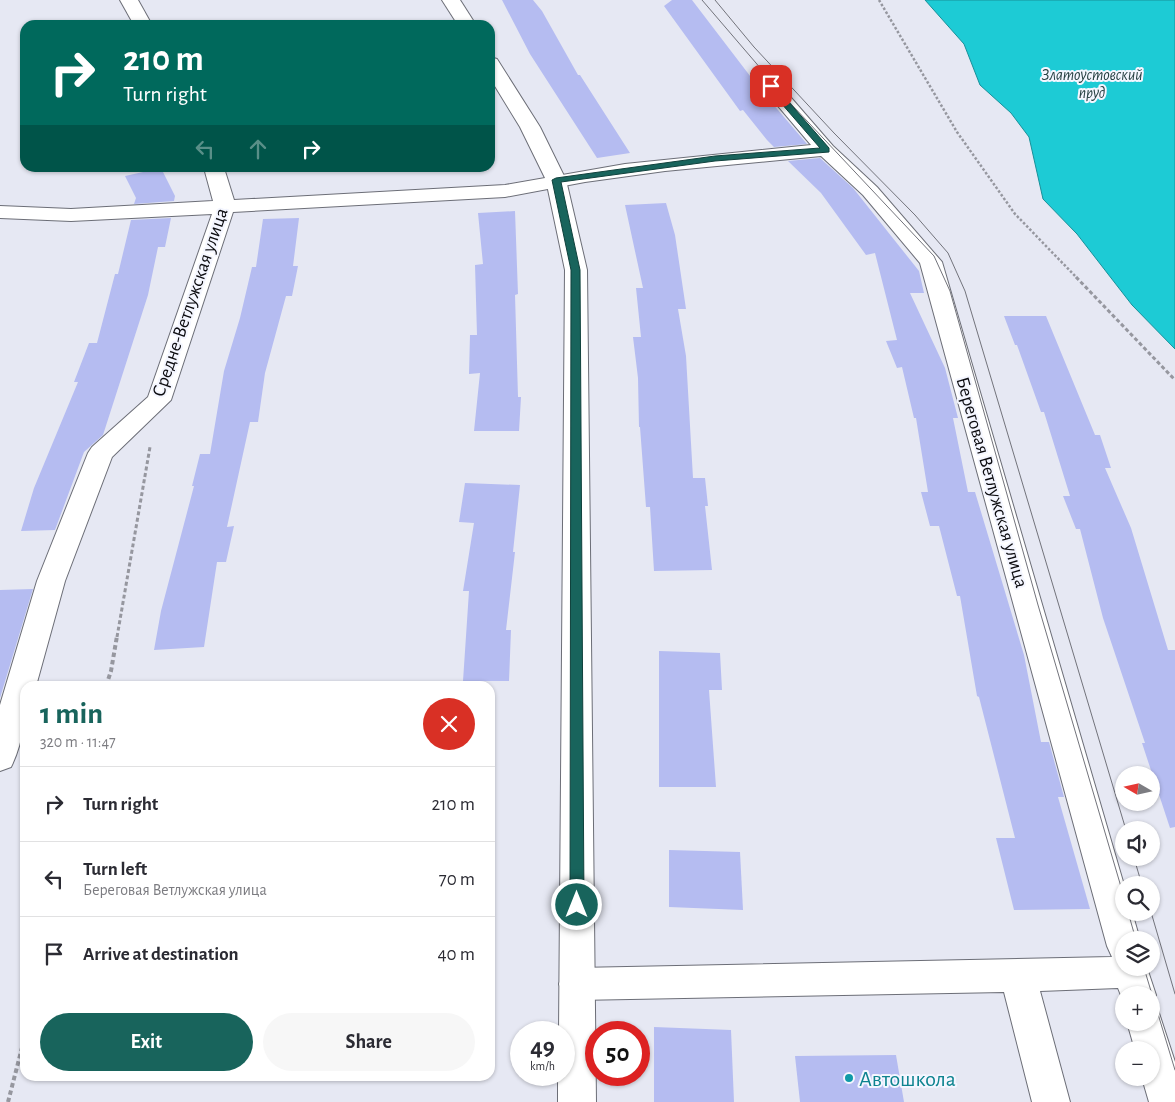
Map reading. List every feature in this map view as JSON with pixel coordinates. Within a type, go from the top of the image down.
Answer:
[{"type":"street","points":[[129,0],[140,20]]},
{"type":"street","points":[[451,0],[463,20]]},
{"type":"street","points":[[495,70],[530,127],[556,180],[576,270],[577,1102]]},
{"type":"street","name":"Береговая Ветлужская улица","points":[[760,74],[826,150],[870,191],[930,262],[1119,931]]},
{"type":"street","points":[[0,212],[71,215],[505,191],[556,180],[715,158],[826,150]]},
{"type":"street","name":"Средне-Ветлужская улица","points":[[22,681],[51,582],[101,453],[159,400],[225,206],[215,172]]},
{"type":"street","name":"Средне-Ветлужская улица","points":[[0,758],[20,689]]},
{"type":"street","points":[[577,984],[1018,976],[1115,971]]},
{"type":"street","points":[[1018,976],[1051,1102]]},
{"type":"street","points":[[1148,1031],[1168,1102]]},
{"type":"path","points":[[879,0],[956,132],[1015,214],[1175,380]]},
{"type":"path","points":[[108,681],[159,400]]},
{"type":"path","points":[[8,1102],[20,1055]]},
{"type":"water","name":"Златоустовский пруд","points":[[925,0],[1175,0],[1175,349],[1132,305],[1077,234],[1043,199],[1029,137],[1011,113],[980,85],[964,44]]},
{"type":"building","points":[[502,0],[533,0],[542,11],[578,75],[580,75],[630,153],[597,158],[530,54]]},
{"type":"building","points":[[672,0],[692,0],[760,89],[807,144],[774,147],[767,140],[743,110],[740,111],[664,6]]},
{"type":"building","points":[[820,158],[853,188],[919,271],[924,293],[910,293],[945,368],[958,418],[953,418],[968,492],[975,492],[1024,655],[1041,742],[1049,742],[1064,797],[1058,797],[1090,909],[1014,910],[996,838],[1015,838],[979,697],[977,696],[960,596],[957,596],[939,526],[930,526],[921,492],[928,492],[916,418],[914,418],[902,367],[897,368],[886,341],[897,340],[875,253],[866,255],[821,193],[788,161]]},
{"type":"building","points":[[143,172],[163,172],[175,196],[174,201],[134,204],[136,198],[125,176]]},
{"type":"building","points":[[666,203],[675,235],[686,309],[678,309],[686,356],[693,478],[705,478],[708,506],[705,506],[712,570],[654,571],[650,507],[646,507],[639,427],[638,378],[633,337],[641,337],[636,288],[643,288],[625,205]]},
{"type":"building","points":[[515,211],[518,294],[515,295],[518,397],[521,397],[519,431],[474,431],[480,373],[469,374],[470,335],[477,335],[475,265],[483,264],[478,213]]},
{"type":"building","points":[[171,218],[165,247],[158,247],[148,295],[103,435],[84,452],[55,530],[21,531],[34,488],[78,382],[74,382],[89,343],[97,343],[115,274],[118,274],[131,220]]},
{"type":"building","points":[[299,218],[293,266],[298,266],[292,296],[286,296],[265,373],[258,422],[250,422],[227,527],[234,526],[226,562],[217,562],[204,647],[154,650],[161,611],[194,486],[192,486],[200,454],[210,454],[224,371],[240,318],[252,267],[256,267],[263,219]]},
{"type":"building","points":[[1004,316],[1046,316],[1095,435],[1100,435],[1111,468],[1105,468],[1131,528],[1168,650],[1175,650],[1175,827],[1170,828],[1160,798],[1160,766],[1150,766],[1142,743],[1145,743],[1103,618],[1080,529],[1076,529],[1063,496],[1070,496],[1044,412],[1041,412],[1017,345],[1015,345]]},
{"type":"building","points":[[465,483],[520,485],[506,630],[511,630],[509,681],[463,681],[469,591],[463,591],[474,523],[459,522]]},
{"type":"building","points":[[33,589],[0,698],[0,590]]},
{"type":"building","points":[[659,651],[720,653],[722,690],[709,690],[716,787],[659,787]]},
{"type":"building","points":[[669,850],[740,852],[743,910],[669,907]]},
{"type":"building","points":[[654,1027],[731,1030],[734,1102],[654,1102]]},
{"type":"building","name":"Автошкола","points":[[896,1055],[904,1102],[800,1102],[795,1056]]},
{"type":"tram line","points":[[702,0],[792,105],[934,256],[950,291],[1038,605],[1118,876]]},
{"type":"tram line","points":[[715,0],[754,47],[834,133],[915,215],[948,253],[965,291],[1123,821]]},
{"type":"tram line","points":[[1136,866],[1139,876]]},
{"type":"tram line","points":[[1131,921],[1133,931]]},
{"type":"tram line","points":[[1154,921],[1175,994]]},
{"type":"tram line","points":[[1146,976],[1175,1070]]},
{"type":"place","name":"Автошкола","points":[[849,1078]]},
{"type":"route","points":[[577,905],[576,270],[556,180],[715,158],[826,150],[771,86]]}]
